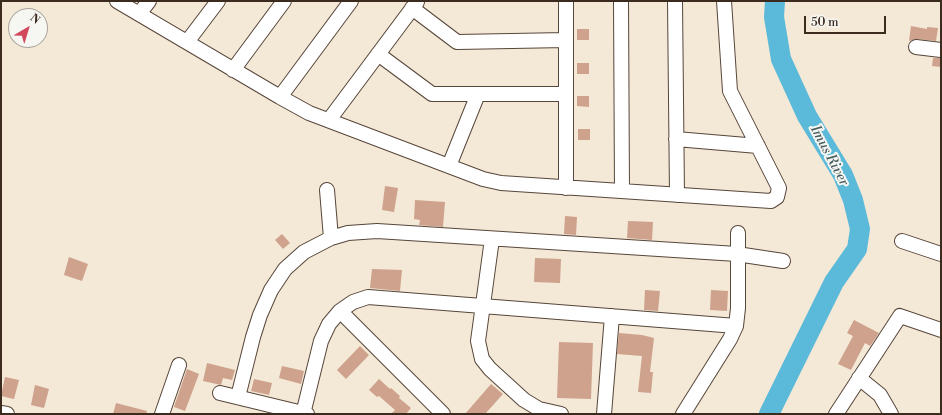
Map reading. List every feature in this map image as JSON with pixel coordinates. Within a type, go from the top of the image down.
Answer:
[{"type":"street","points":[[117,1],[280,98],[309,113],[483,179],[500,183],[771,201],[777,197],[779,188],[730,91],[724,1]]},
{"type":"street","points":[[139,14],[149,1]]},
{"type":"street","points":[[187,42],[218,1]]},
{"type":"street","points":[[233,70],[284,1]]},
{"type":"street","points":[[280,98],[351,1]]},
{"type":"street","points":[[566,1],[566,188]]},
{"type":"street","points":[[621,1],[622,191]]},
{"type":"street","points":[[675,1],[676,195]]},
{"type":"street","points":[[329,120],[415,5],[457,42],[566,40]]},
{"type":"street","points":[[916,47],[941,50]]},
{"type":"street","points":[[378,54],[432,94],[566,94]]},
{"type":"street","points":[[449,166],[478,94]]},
{"type":"street","points":[[676,138],[758,146]]},
{"type":"street","points":[[327,190],[331,238]]},
{"type":"street","points":[[238,397],[253,337],[271,290],[285,269],[304,252],[331,238],[348,233],[377,231],[737,254],[783,261]]},
{"type":"street","points":[[683,414],[730,339],[736,326],[738,308],[738,233]]},
{"type":"street","points":[[492,239],[478,341],[482,359],[490,370],[524,400],[539,409],[561,414]]},
{"type":"street","points":[[902,241],[941,254]]},
{"type":"street","points":[[220,393],[305,414],[321,340],[329,324],[340,311],[353,302],[368,297],[736,326]]},
{"type":"street","points":[[340,311],[443,414]]},
{"type":"street","points":[[604,414],[612,316]]},
{"type":"street","points":[[836,414],[900,316],[941,330]]},
{"type":"street","points":[[162,414],[178,365]]},
{"type":"street","points":[[859,378],[880,395],[891,414]]},
{"type":"street","points":[[1,413],[7,414]]},
{"type":"building","points":[[911,26],[927,29],[927,27],[938,28],[936,41],[917,39],[909,41]]},
{"type":"building","points":[[577,29],[589,29],[589,40],[577,40]]},
{"type":"building","points":[[933,58],[941,58],[941,67],[932,66]]},
{"type":"building","points":[[577,63],[589,63],[589,74],[577,74]]},
{"type":"building","points":[[577,96],[589,96],[589,107],[577,106]]},
{"type":"building","points":[[578,129],[590,129],[590,140],[578,140]]},
{"type":"building","points":[[385,186],[398,188],[394,212],[382,210]]},
{"type":"building","points":[[415,200],[445,202],[443,227],[419,225],[420,220],[414,219]]},
{"type":"building","points":[[565,216],[577,217],[576,235],[564,234]]},
{"type":"building","points":[[628,221],[653,222],[652,240],[627,238]]},
{"type":"building","points":[[282,234],[290,243],[283,249],[275,240]]},
{"type":"building","points":[[69,257],[88,264],[82,281],[64,275]]},
{"type":"building","points":[[535,258],[561,259],[560,283],[534,282]]},
{"type":"building","points":[[372,269],[402,270],[400,291],[370,288]]},
{"type":"building","points":[[645,290],[660,291],[658,311],[644,310]]},
{"type":"building","points":[[711,290],[728,291],[727,311],[710,310]]},
{"type":"building","points":[[854,320],[879,333],[870,346],[865,343],[851,370],[838,364],[853,336],[847,333]]},
{"type":"building","points":[[619,333],[642,335],[654,338],[650,372],[653,372],[651,393],[638,392],[642,356],[617,354]]},
{"type":"building","points":[[559,342],[593,343],[591,399],[557,398]]},
{"type":"building","points":[[360,346],[369,355],[346,379],[337,370]]},
{"type":"building","points":[[207,363],[235,370],[232,380],[223,378],[221,385],[203,381]]},
{"type":"building","points":[[282,366],[304,371],[301,384],[279,378]]},
{"type":"building","points":[[187,369],[199,374],[185,411],[174,407]]},
{"type":"building","points":[[5,377],[19,380],[14,399],[1,396]]},
{"type":"building","points":[[254,379],[272,383],[269,395],[251,391]]},
{"type":"building","points":[[379,379],[400,396],[399,398],[411,408],[406,414],[391,414],[395,410],[379,396],[377,397],[369,390]]},
{"type":"building","points":[[491,384],[503,394],[485,414],[465,414]]},
{"type":"building","points":[[35,385],[49,389],[44,408],[31,405]]},
{"type":"building","points":[[116,403],[147,411],[146,414],[113,414]]},
{"type":"waterway","name":"Imus River","points":[[769,414],[834,282],[857,249],[860,229],[853,200],[843,175],[807,116],[781,59],[774,17],[775,1]]}]
